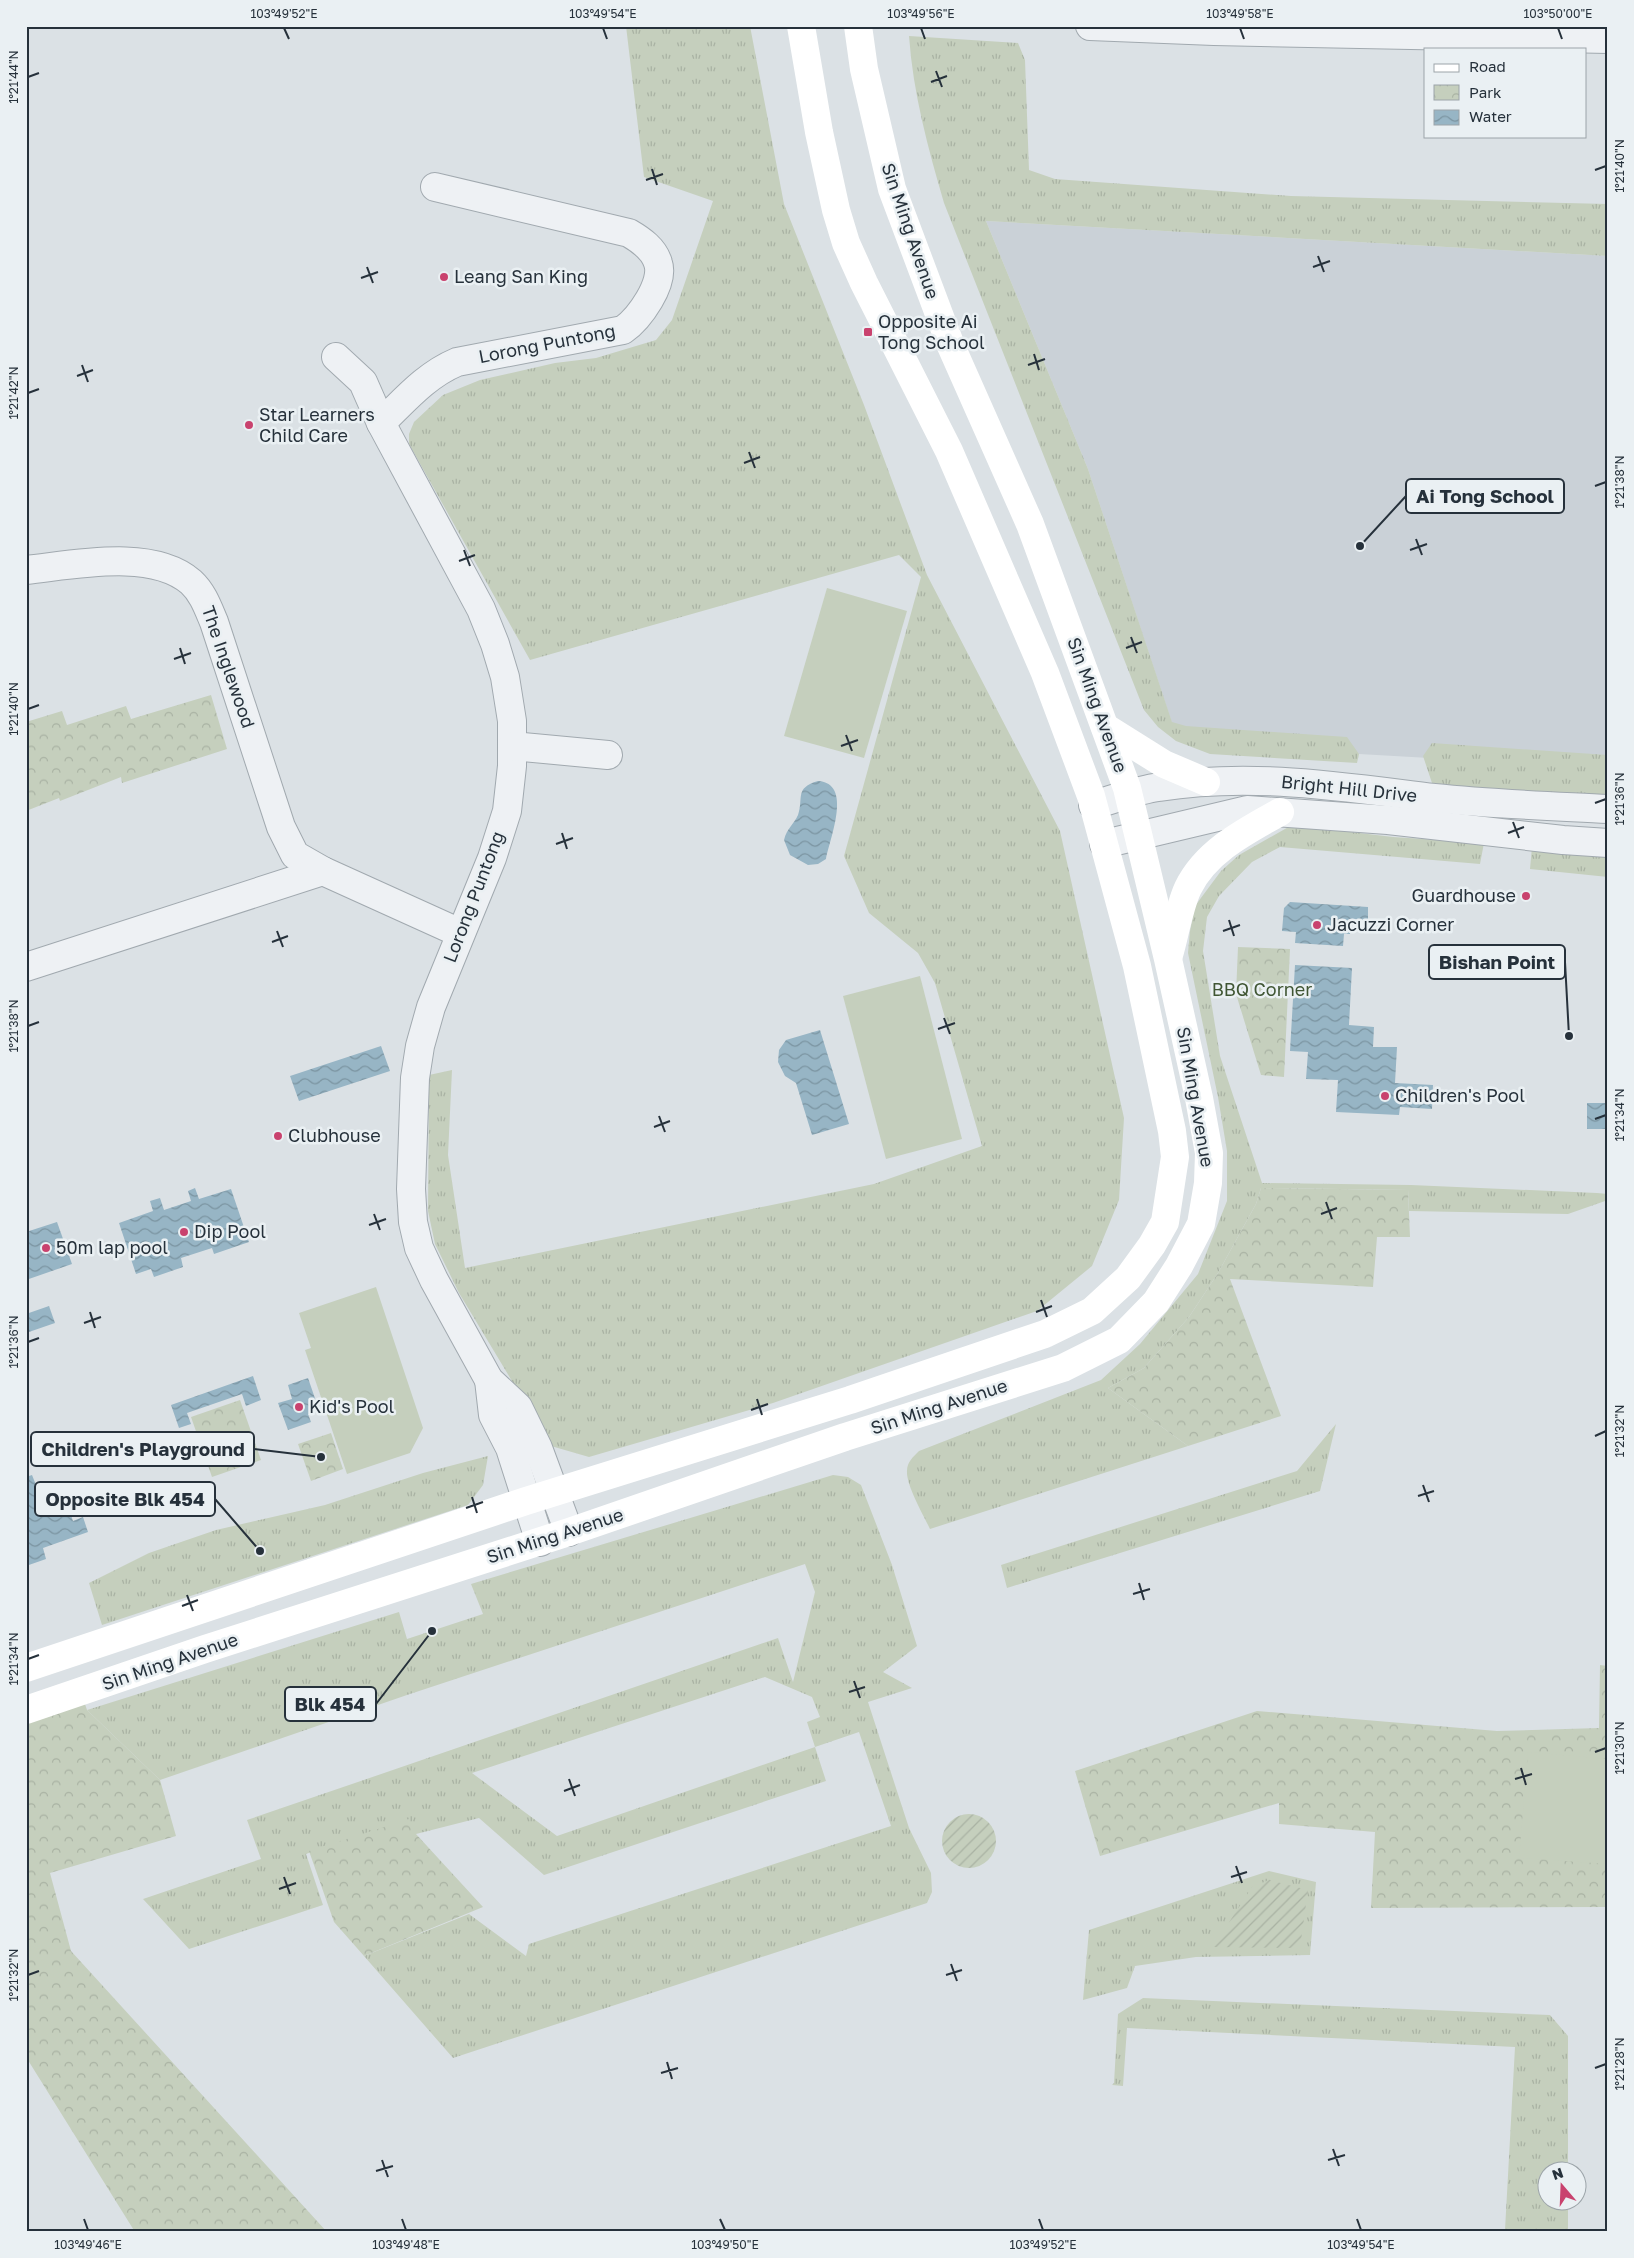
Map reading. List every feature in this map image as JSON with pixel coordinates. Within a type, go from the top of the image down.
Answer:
[{"type":"main road","name":"Sin Ming Avenue","points":[[26,1710],[205,1649],[540,1542],[845,1437],[1063,1368],[1119,1340],[1156,1302],[1179,1266],[1201,1224],[1208,1183],[1208,1153],[1199,1098],[1129,795],[1030,524],[951,346],[892,189],[864,69],[858,26]]},
{"type":"main road","name":"Sin Ming Avenue","points":[[26,1668],[526,1501],[850,1400],[1045,1334],[1092,1310],[1128,1278],[1152,1245],[1165,1222],[1175,1157],[1172,1131],[1137,966],[1093,804],[1046,673],[949,451],[864,283],[846,242],[836,210],[828,171],[804,27]]},
{"type":"main road","points":[[1105,726],[1156,759],[1206,782]]},
{"type":"main road","points":[[1168,959],[1188,888],[1207,860],[1235,838],[1280,812]]},
{"type":"street","points":[[1090,26],[1608,39]]},
{"type":"street","name":"Lorong Puntong","points":[[381,423],[424,381],[445,367],[457,362],[623,330],[637,319],[644,310],[655,287],[659,266],[656,256],[640,239],[629,233],[435,187]]},
{"type":"street","name":"Lorong Puntong","points":[[336,357],[364,382],[381,423],[480,609],[495,644],[505,677],[512,746],[507,811],[492,858],[431,1008],[420,1046],[415,1078],[411,1189],[413,1222],[419,1248],[434,1280],[488,1380],[518,1408],[538,1448],[569,1532]]},
{"type":"street","name":"The Inglewood","points":[[26,570],[92,564],[152,564],[174,570],[192,583],[205,600],[214,622],[287,843],[295,855],[323,871],[460,933]]},
{"type":"street","points":[[512,746],[608,755]]},
{"type":"street","name":"Bright Hill Drive","points":[[1093,804],[1158,787],[1206,782],[1261,780],[1355,788],[1436,798],[1608,808]]},
{"type":"street","name":"Bright Hill Drive","points":[[1104,844],[1139,834],[1247,810],[1608,843]]},
{"type":"street","points":[[26,967],[323,871]]},
{"type":"street","name":"Lorong Puntong","points":[[488,1380],[493,1415],[510,1448],[540,1542]]},
{"type":"shaded area","points":[[986,221],[1608,256],[1608,768],[1359,754],[1176,735],[1088,469]]},
{"type":"green space","points":[[626,26],[750,26],[784,204],[864,405],[927,575],[1060,831],[1124,1118],[1119,1200],[1092,1266],[1037,1311],[773,1403],[589,1457],[551,1446],[459,1293],[435,1244],[428,1211],[429,1075],[452,1070],[448,1155],[465,1268],[874,1184],[982,1146],[935,983],[918,953],[869,913],[844,856],[921,577],[899,555],[530,660],[409,444],[409,434],[414,422],[443,395],[480,380],[555,363],[596,358],[656,340],[672,320],[713,201],[644,177]]},
{"type":"green space","points":[[909,36],[1018,43],[1025,60],[1029,170],[1055,179],[1291,196],[1608,204],[1608,256],[986,221],[1088,469],[1172,722],[1186,726],[1347,737],[1359,754],[1357,763],[1210,754],[1176,741],[1158,727],[1144,710],[944,203],[918,99]]},
{"type":"green space","points":[[827,588],[907,611],[864,758],[784,736]]},
{"type":"green space","points":[[211,695],[227,749],[122,783],[121,777],[60,801],[59,798],[26,811],[26,722],[62,711],[67,725],[126,706],[131,719]]},
{"type":"green space","points":[[1432,743],[1608,755],[1608,806],[1436,795],[1423,756]]},
{"type":"green space","points":[[1292,825],[1393,837],[1484,843],[1480,864],[1280,847],[1252,862],[1219,896],[1207,917],[1203,951],[1220,1056],[1262,1183],[1411,1185],[1597,1193],[1608,1194],[1608,1200],[1568,1214],[1409,1211],[1408,1190],[1261,1188],[1256,1204],[1218,1273],[1189,1317],[1144,1368],[1108,1388],[1188,1446],[930,1529],[907,1477],[908,1465],[919,1451],[1101,1380],[1140,1344],[1198,1274],[1227,1201],[1227,1151],[1218,1097],[1188,953],[1195,906],[1221,871],[1239,855]]},
{"type":"green space","points":[[1533,836],[1608,846],[1608,877],[1530,869]]},
{"type":"green space","name":"BBQ Corner","points":[[1238,947],[1290,949],[1284,1077],[1261,1075],[1236,994]]},
{"type":"green space","points":[[920,976],[962,1139],[886,1159],[843,996]]},
{"type":"green space","points":[[1261,1188],[1408,1190],[1410,1237],[1377,1237],[1373,1287],[1230,1279],[1281,1416],[1188,1446],[1108,1388],[1144,1368],[1189,1317],[1218,1273],[1256,1204]]},
{"type":"green space","points":[[376,1287],[423,1428],[410,1453],[347,1474],[305,1350],[311,1348],[299,1313]]},
{"type":"green space","points":[[240,1400],[261,1460],[212,1477],[191,1417]]},
{"type":"green space","points":[[1336,1424],[1320,1491],[1007,1588],[1001,1565],[1297,1471]]},
{"type":"green space","points":[[331,1433],[343,1469],[311,1481],[298,1444]]},
{"type":"green space","points":[[488,1456],[483,1485],[468,1505],[102,1625],[89,1583],[149,1553],[216,1530],[325,1505],[423,1473]]},
{"type":"green space","points":[[833,1475],[848,1477],[861,1485],[892,1565],[917,1646],[883,1672],[912,1688],[868,1702],[909,1828],[931,1873],[932,1892],[927,1903],[453,2058],[364,1956],[469,1914],[526,1956],[529,1944],[891,1826],[859,1732],[815,1747],[826,1781],[544,1875],[479,1818],[416,1834],[339,1842],[306,1854],[323,1905],[189,1949],[143,1899],[261,1859],[247,1820],[778,1638],[793,1682],[815,1592],[805,1564],[407,1695],[160,1780],[87,1710],[399,1612],[407,1639],[483,1614],[471,1584]],"holes":[[[765,1677],[812,1697],[820,1717],[807,1722],[815,1747],[557,1836],[472,1773]]]},
{"type":"green space","points":[[1600,1665],[1608,1666],[1608,1907],[1371,1908],[1375,1832],[1279,1824],[1279,1803],[1100,1856],[1075,1771],[1257,1711],[1497,1731],[1599,1728]]},
{"type":"green space","points":[[81,1692],[87,1710],[160,1780],[176,1836],[50,1873],[71,1951],[327,2232],[135,2232],[26,2057],[26,1710]]},
{"type":"green space","points":[[1528,1752],[1608,1759],[1608,1864],[1519,1858]]},
{"type":"green space","points":[[969,1814],[979,1816],[988,1822],[994,1831],[996,1841],[994,1851],[988,1860],[979,1866],[969,1868],[959,1866],[950,1860],[944,1851],[942,1841],[944,1831],[950,1822],[959,1816]]},
{"type":"green space","points":[[409,1819],[416,1834],[483,1907],[364,1956],[334,1922],[309,1851]]},
{"type":"green space","points":[[1269,1871],[1316,1882],[1310,1955],[1196,1957],[1135,1966],[1127,1988],[1083,2000],[1089,1930]]},
{"type":"green space","points":[[1269,1880],[1308,1890],[1300,1948],[1213,1947],[1252,1887]]},
{"type":"green space","points":[[1143,1998],[1550,2015],[1568,2036],[1568,2160],[1536,2160],[1536,2210],[1568,2210],[1568,2232],[1505,2230],[1515,2047],[1127,2028],[1123,2086],[1112,2085],[1114,2083],[1118,2014]]},
{"type":"water","points":[[818,781],[829,784],[835,791],[837,813],[826,859],[818,864],[808,865],[790,855],[784,840],[798,815],[803,790],[810,784]]},
{"type":"water","name":"Jacuzzi Corner","points":[[1290,902],[1368,907],[1368,920],[1351,919],[1350,934],[1344,934],[1343,946],[1295,943],[1296,932],[1282,931],[1284,908]]},
{"type":"water","points":[[1295,965],[1352,968],[1349,1025],[1374,1027],[1373,1047],[1397,1047],[1395,1083],[1433,1085],[1432,1109],[1400,1107],[1399,1115],[1336,1112],[1338,1080],[1306,1079],[1308,1052],[1290,1051]]},
{"type":"water","points":[[820,1030],[849,1124],[812,1135],[796,1083],[785,1076],[778,1062],[779,1050],[786,1040]]},
{"type":"water","points":[[381,1046],[390,1071],[299,1101],[290,1076]]},
{"type":"water","points":[[1587,1103],[1608,1103],[1608,1129],[1587,1129]]},
{"type":"water","name":"Dip Pool","points":[[195,1188],[199,1199],[231,1189],[249,1242],[214,1254],[212,1248],[181,1258],[183,1267],[154,1277],[151,1269],[136,1274],[119,1223],[153,1211],[150,1201],[160,1198],[164,1210],[191,1201],[188,1191]]},
{"type":"water","name":"50m lap pool","points":[[57,1222],[72,1264],[26,1280],[26,1232]]},
{"type":"water","points":[[49,1306],[55,1323],[26,1333],[26,1314]]},
{"type":"water","points":[[253,1376],[261,1400],[246,1406],[242,1394],[187,1413],[191,1424],[179,1428],[171,1405]]},
{"type":"water","name":"Kid's Pool","points":[[308,1378],[319,1410],[308,1414],[311,1422],[288,1430],[278,1403],[292,1399],[288,1385]]},
{"type":"water","points":[[32,1475],[38,1490],[60,1483],[73,1521],[83,1517],[88,1532],[43,1548],[46,1559],[26,1566],[26,1477]]},
{"type":"place","name":"Leang San King","points":[[444,277]]},
{"type":"place","name":"Opposite Ai Tong School","points":[[868,332]]},
{"type":"place","name":"Star Learners Child Care","points":[[249,425]]},
{"type":"place","name":"Ai Tong School","points":[[1360,546]]},
{"type":"place","name":"Guardhouse","points":[[1526,896]]},
{"type":"place","name":"Jacuzzi Corner","points":[[1317,925]]},
{"type":"place","name":"Bishan Point","points":[[1569,1036]]},
{"type":"place","name":"Children's Pool","points":[[1385,1096]]},
{"type":"place","name":"Clubhouse","points":[[278,1136]]},
{"type":"place","name":"Dip Pool","points":[[184,1232]]},
{"type":"place","name":"50m lap pool","points":[[46,1248]]},
{"type":"place","name":"Kid's Pool","points":[[299,1407]]},
{"type":"place","name":"Children's Playground","points":[[321,1457]]},
{"type":"place","name":"Opposite Blk 454","points":[[260,1551]]},
{"type":"place","name":"Blk 454","points":[[432,1631]]}]
